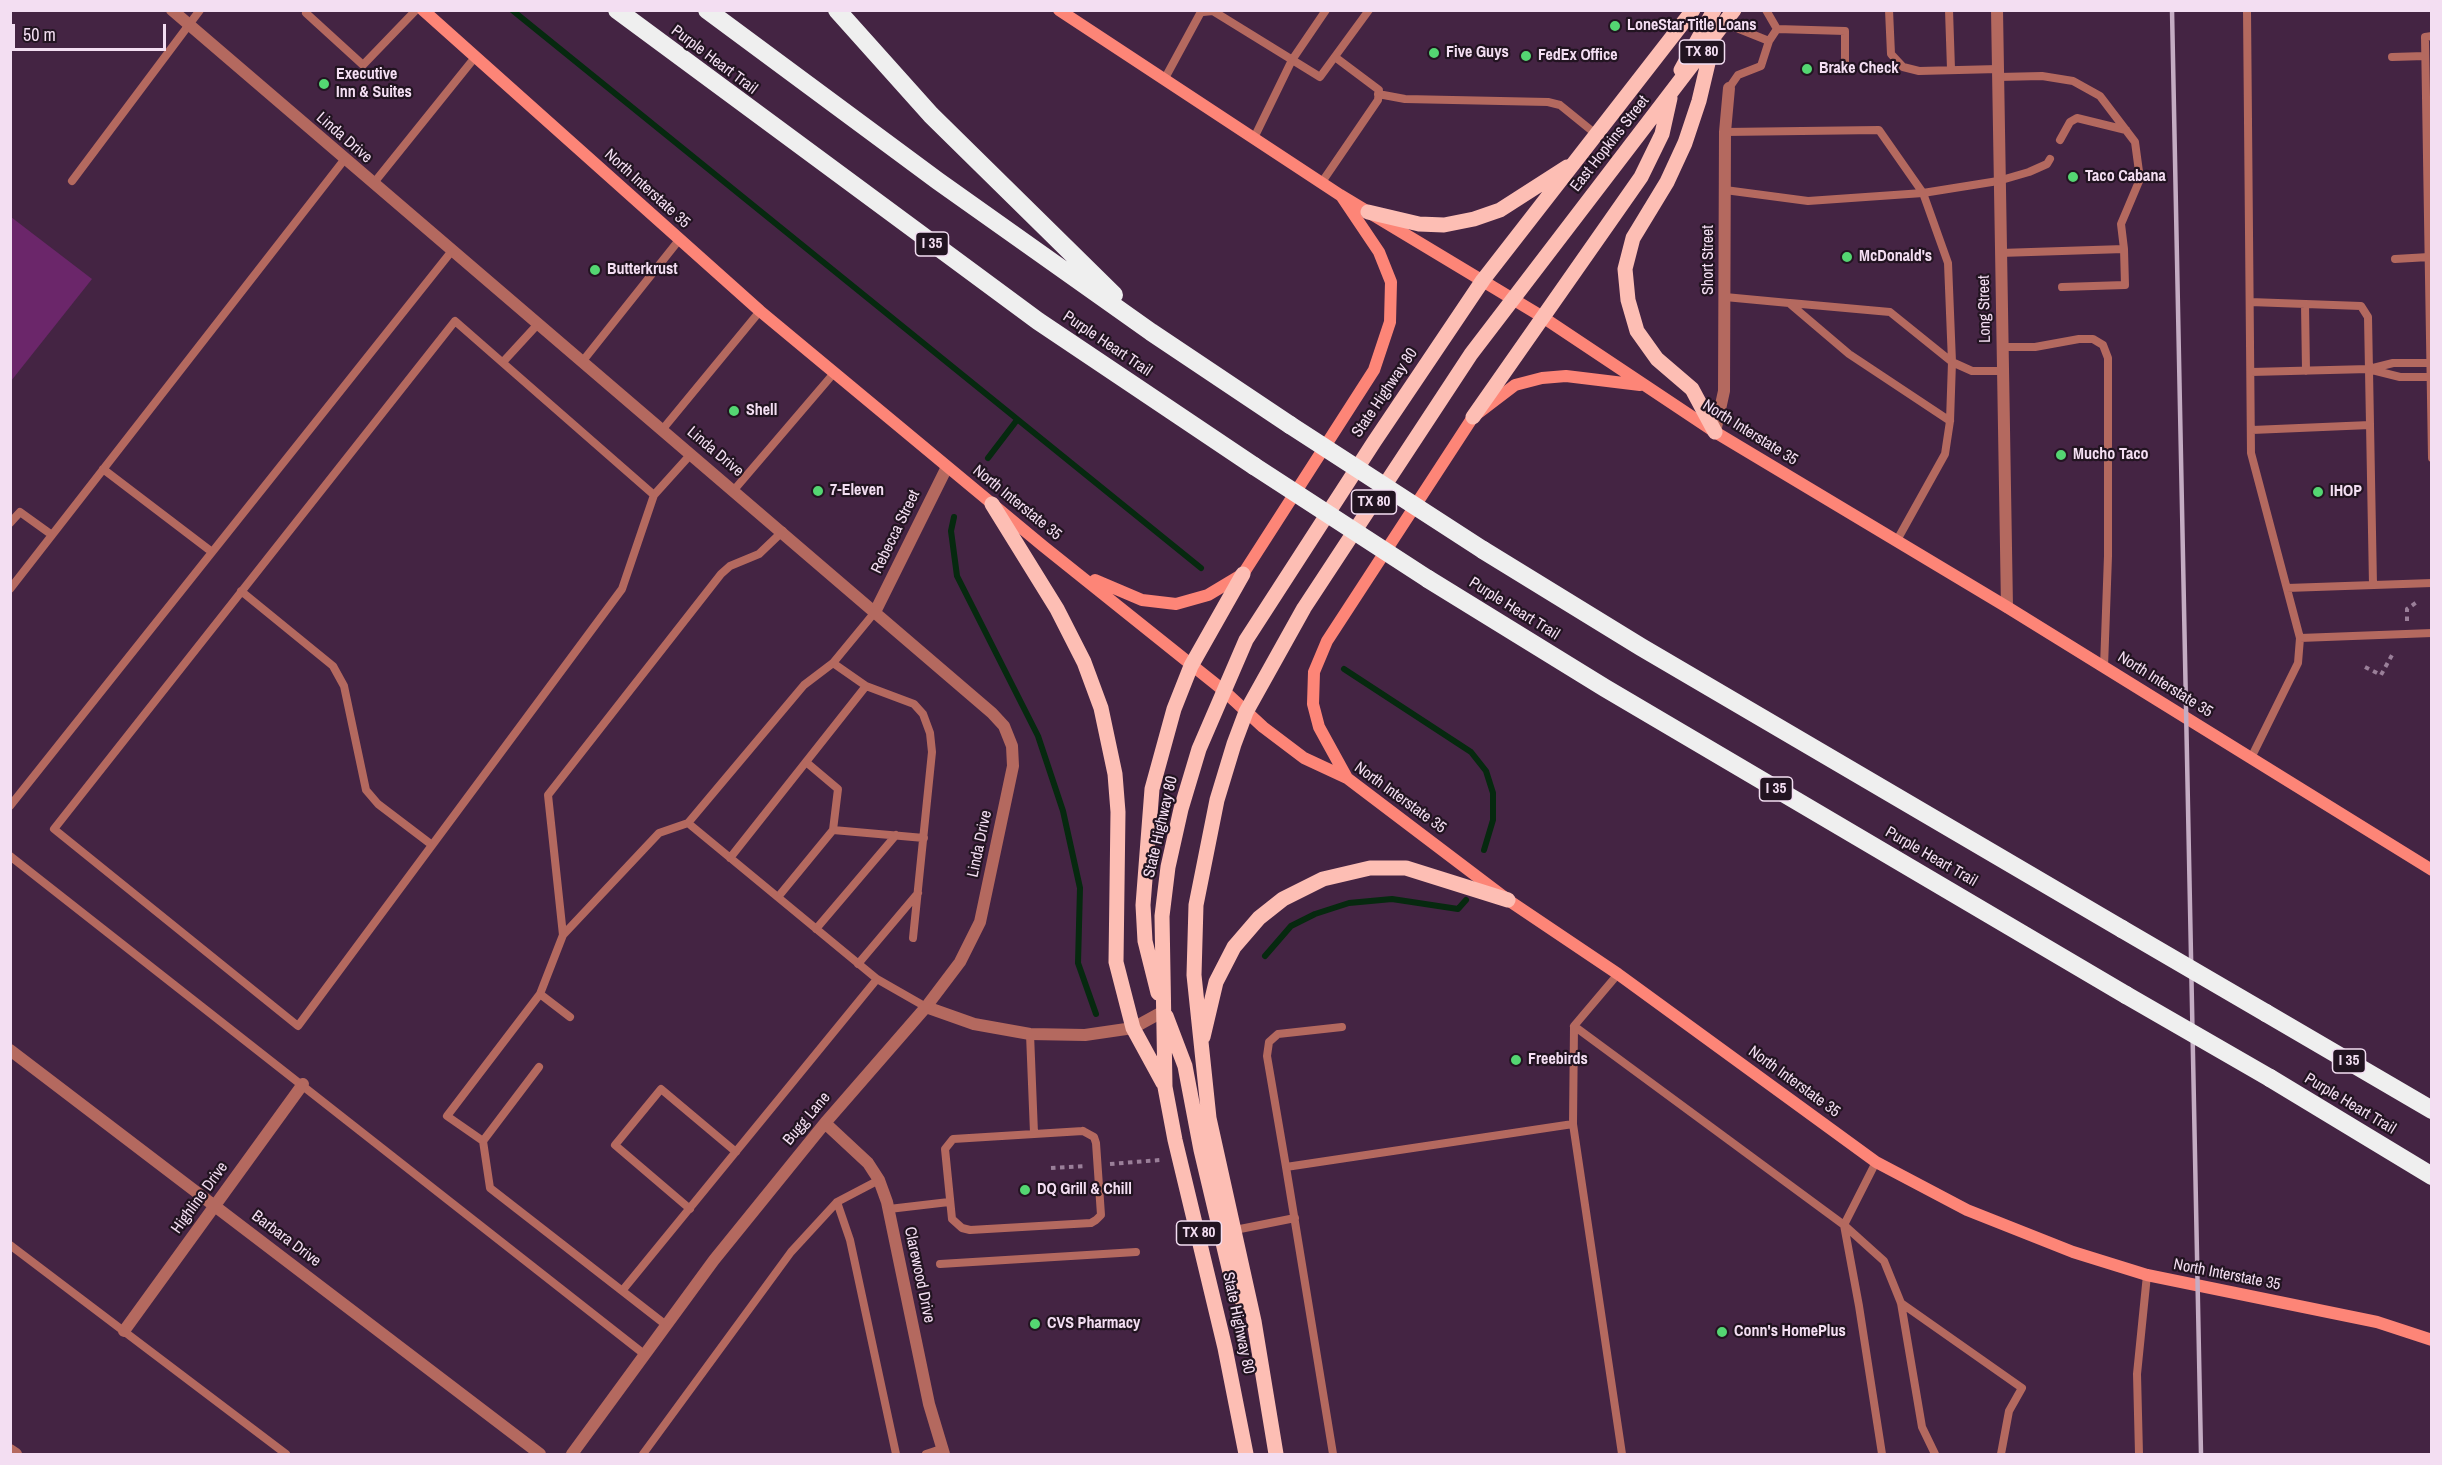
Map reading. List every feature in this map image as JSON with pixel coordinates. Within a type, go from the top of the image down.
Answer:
[{"type":"highway","name":"Purple Heart Trail","points":[[617,10],[1038,321],[1428,579],[1614,694],[2270,1078],[2432,1176]]},
{"type":"highway","name":"Purple Heart Trail","points":[[707,10],[928,174],[1151,332],[1483,550],[1641,648],[2432,1110]]},
{"type":"highway","points":[[837,10],[932,115],[1151,332]]},
{"type":"main road","name":"North Interstate 35","points":[[423,10],[760,311],[992,504],[1304,758],[1347,778],[1508,900],[1618,974],[1876,1162],[1967,1210],[2073,1252],[2147,1275],[2377,1322],[2432,1340]]},
{"type":"main road","name":"North Interstate 35","points":[[1059,10],[1340,195],[1541,316],[1715,432],[2007,607],[2432,870]]},
{"type":"main road","name":"East Hopkins Street","points":[[1483,280],[1693,10]]},
{"type":"main road","points":[[1347,778],[1319,727],[1313,704],[1314,672],[1328,641],[1541,316],[1641,177],[1662,134],[1671,94],[1691,49],[1714,10]]},
{"type":"main road","name":"East Hopkins Street","points":[[1513,299],[1734,10]]},
{"type":"main road","points":[[1714,37],[1699,101],[1685,143],[1667,182],[1633,238],[1625,269],[1628,300],[1637,331],[1658,359],[1692,389],[1715,432]]},
{"type":"main road","points":[[1368,212],[1419,224],[1444,225],[1474,219],[1500,210],[1577,161]]},
{"type":"main road","points":[[1254,1321],[1233,1286],[1201,1150],[1185,1066],[1152,976],[1145,941],[1145,857],[1152,789],[1163,742],[1191,666],[1243,574],[1374,370],[1390,322],[1391,282],[1379,252],[1340,195]]},
{"type":"main road","name":"State Highway 80","points":[[1246,1455],[1226,1348],[1175,1140],[1165,1087],[1162,916],[1168,867],[1181,809],[1199,749],[1246,640],[1483,280]]},
{"type":"main road","name":"State Highway 80","points":[[1276,1455],[1254,1321],[1209,1118],[1200,1052],[1194,975],[1196,905],[1217,800],[1246,712],[1304,608],[1471,354],[1513,299]]},
{"type":"main road","points":[[1473,417],[1515,385],[1542,378],[1566,376],[1644,386]]},
{"type":"main road","points":[[992,504],[1057,609],[1084,662],[1101,708],[1115,774],[1118,812],[1116,962],[1133,1028],[1165,1087]]},
{"type":"main road","points":[[1080,574],[1142,600],[1176,604],[1208,596],[1243,574]]},
{"type":"main road","points":[[1200,1052],[1216,982],[1234,947],[1267,911],[1283,899],[1323,879],[1370,868],[1406,867],[1508,900]]},
{"type":"street","name":"Linda Drive","points":[[172,10],[451,252],[783,531],[992,713],[1004,726],[1012,746],[1013,766],[980,922],[960,962],[926,1007]]},
{"type":"street","name":"Long Street","points":[[1997,10],[1998,181],[2007,607]]},
{"type":"street","name":"Short Street","points":[[1715,432],[1724,391],[1725,132],[1729,88]]},
{"type":"street","name":"Rebecca Street","points":[[875,612],[947,467]]},
{"type":"street","points":[[926,1007],[974,1024],[1030,1034],[1094,1035],[1133,1028],[1164,1011]]},
{"type":"street","name":"Bugg Lane","points":[[572,1455],[666,1325],[825,1123],[926,1007]]},
{"type":"street","name":"Barbara Drive","points":[[10,1050],[540,1455]]},
{"type":"street","name":"Highline Drive","points":[[124,1331],[303,1084]]},
{"type":"street","name":"Clarewood Drive","points":[[825,1123],[868,1163],[879,1180],[889,1209],[942,1452]]},
{"type":"street","points":[[10,1450],[16,1455]]},
{"type":"lane","points":[[72,180],[200,10]]},
{"type":"lane","points":[[306,13],[363,65],[416,10]]},
{"type":"lane","points":[[1254,138],[1292,60],[1326,10]]},
{"type":"lane","points":[[1164,80],[1202,11],[1213,11],[1320,77],[1369,10]]},
{"type":"lane","points":[[1766,10],[1777,29]]},
{"type":"lane","points":[[1888,10],[1892,54],[1903,67],[1919,71],[1951,69],[2042,76],[2073,81],[2100,96],[2135,142],[2140,179],[2121,224],[2125,285],[2062,287]]},
{"type":"lane","points":[[1949,10],[1951,69]]},
{"type":"lane","points":[[2247,10],[2251,453],[2300,638],[2298,663],[2251,758]]},
{"type":"lane","points":[[1724,23],[1769,41]]},
{"type":"lane","points":[[1729,88],[1738,75],[1761,66],[1769,41],[1777,29]]},
{"type":"lane","points":[[1777,29],[1845,31],[1845,70]]},
{"type":"lane","points":[[2432,36],[2425,37],[2432,458]]},
{"type":"lane","points":[[373,184],[476,56]]},
{"type":"lane","points":[[2392,57],[2425,56]]},
{"type":"lane","points":[[1322,182],[1378,100],[1379,90],[1335,57]]},
{"type":"lane","points":[[1378,94],[1405,99],[1548,102],[1560,105],[1597,135]]},
{"type":"lane","points":[[2060,140],[2070,122],[2077,118],[2126,129]]},
{"type":"lane","points":[[1725,132],[1879,130],[1923,193],[1948,263],[1952,362],[1950,421],[1945,454],[1896,542]]},
{"type":"lane","points":[[1725,190],[1808,201],[1923,193],[1998,181],[2030,172],[2047,164],[2050,159]]},
{"type":"lane","points":[[10,589],[344,160]]},
{"type":"lane","points":[[582,362],[679,240]]},
{"type":"lane","points":[[2000,253],[2124,249]]},
{"type":"lane","points":[[10,806],[451,252]]},
{"type":"lane","points":[[2395,259],[2429,257]]},
{"type":"lane","points":[[1725,297],[1890,312],[1952,362],[1972,371],[2003,371]]},
{"type":"lane","points":[[2250,302],[2361,306],[2368,317],[2373,585]]},
{"type":"lane","points":[[1789,303],[1849,354],[1950,421]]},
{"type":"lane","points":[[2305,304],[2306,370]]},
{"type":"lane","points":[[662,430],[760,311]]},
{"type":"lane","points":[[654,495],[455,321],[54,829],[298,1026],[622,589],[654,495],[691,454]]},
{"type":"lane","points":[[503,362],[537,325]]},
{"type":"lane","points":[[2002,347],[2036,347],[2079,339],[2093,339],[2103,345],[2108,358],[2108,556],[2104,667]]},
{"type":"lane","points":[[2369,369],[2392,363],[2430,363]]},
{"type":"lane","points":[[2251,372],[2369,369],[2400,376],[2430,377]]},
{"type":"lane","points":[[734,490],[834,373]]},
{"type":"lane","points":[[2252,430],[2370,425]]},
{"type":"lane","points":[[103,470],[212,552]]},
{"type":"lane","points":[[10,523],[20,512],[52,535]]},
{"type":"lane","points":[[563,935],[548,795],[721,574],[730,566],[759,554],[783,531]]},
{"type":"lane","points":[[2287,588],[2432,583]]},
{"type":"lane","points":[[242,591],[333,666],[344,686],[366,790],[378,804],[432,845]]},
{"type":"lane","points":[[483,1141],[447,1116],[540,994],[563,935],[659,833],[688,823],[804,685],[833,663],[875,612]]},
{"type":"lane","points":[[2300,638],[2432,633]]},
{"type":"lane","points":[[833,663],[866,686],[914,704],[923,714],[930,733],[932,752],[913,938]]},
{"type":"lane","points":[[730,858],[866,686]]},
{"type":"lane","points":[[778,897],[833,830],[838,789],[806,762]]},
{"type":"lane","points":[[688,823],[877,979],[926,1007]]},
{"type":"lane","points":[[833,830],[924,838]]},
{"type":"lane","points":[[816,929],[897,836]]},
{"type":"lane","points":[[10,856],[644,1354]]},
{"type":"lane","points":[[858,964],[919,893]]},
{"type":"lane","points":[[1618,974],[1574,1026],[1573,1124],[1622,1455]]},
{"type":"lane","points":[[622,1291],[877,979]]},
{"type":"lane","points":[[540,994],[570,1017]]},
{"type":"lane","points":[[1574,1026],[1844,1225],[1884,1261],[1901,1303],[1922,1427],[1935,1455]]},
{"type":"lane","points":[[1333,1455],[1266,1056],[1269,1042],[1278,1034],[1342,1027]]},
{"type":"lane","points":[[1030,1034],[1035,1133]]},
{"type":"lane","points":[[539,1067],[483,1141],[490,1188],[666,1325]]},
{"type":"lane","points":[[690,1209],[615,1145],[661,1089],[736,1152]]},
{"type":"lane","points":[[1286,1167],[1573,1124]]},
{"type":"lane","points":[[1083,1131],[1094,1137],[1101,1215],[1091,1223],[970,1230],[962,1228],[952,1219],[949,1202],[945,1149],[953,1139],[1083,1131]]},
{"type":"lane","points":[[1876,1162],[1844,1225],[1860,1306],[1882,1455]]},
{"type":"lane","points":[[643,1455],[790,1252],[837,1202],[879,1180]]},
{"type":"lane","points":[[837,1202],[850,1240],[896,1455]]},
{"type":"lane","points":[[889,1209],[949,1202]]},
{"type":"lane","points":[[1235,1230],[1295,1218]]},
{"type":"lane","points":[[10,1245],[286,1455]]},
{"type":"lane","points":[[940,1264],[1136,1252]]},
{"type":"lane","points":[[2139,1455],[2137,1374],[2147,1275]]},
{"type":"lane","points":[[1901,1303],[2022,1388],[2009,1411],[2001,1455]]},
{"type":"lane","points":[[926,1455],[942,1452]]},
{"type":"path","points":[[2407,625],[2407,609],[2417,602]]},
{"type":"path","points":[[2365,667],[2380,675],[2392,655]]},
{"type":"path","points":[[2155,674],[2210,710]]},
{"type":"shaded area","points":[[11,217],[92,279],[11,381]]},
{"type":"waterway","points":[[512,10],[1201,568]]},
{"type":"waterway","points":[[988,458],[1017,420]]},
{"type":"waterway","points":[[954,517],[951,531],[957,576],[1038,736],[1063,811],[1080,888],[1078,963],[1096,1014]]},
{"type":"waterway","points":[[1344,669],[1471,752],[1486,771],[1493,793],[1493,820],[1484,850]]},
{"type":"waterway","points":[[1265,956],[1291,926],[1315,914],[1349,903],[1392,899],[1458,909],[1466,900]]},
{"type":"railway","points":[[2172,10],[2201,1454]]},
{"type":"place","name":"LoneStar Title Loans","points":[[1615,26]]},
{"type":"place","name":"Five Guys","points":[[1434,53]]},
{"type":"place","name":"FedEx Office","points":[[1526,56]]},
{"type":"place","name":"Brake Check","points":[[1807,69]]},
{"type":"place","name":"Executive Inn & Suites","points":[[324,84]]},
{"type":"place","name":"Taco Cabana","points":[[2073,177]]},
{"type":"place","name":"McDonald's","points":[[1847,257]]},
{"type":"place","name":"Butterkrust","points":[[595,270]]},
{"type":"place","name":"Shell","points":[[734,411]]},
{"type":"place","name":"Mucho Taco","points":[[2061,455]]},
{"type":"place","name":"7-Eleven","points":[[818,491]]},
{"type":"place","name":"IHOP","points":[[2318,492]]},
{"type":"place","name":"Freebirds","points":[[1516,1060]]},
{"type":"place","name":"DQ Grill & Chill","points":[[1025,1190]]},
{"type":"place","name":"CVS Pharmacy","points":[[1035,1324]]},
{"type":"place","name":"Conn's HomePlus","points":[[1722,1332]]}]
